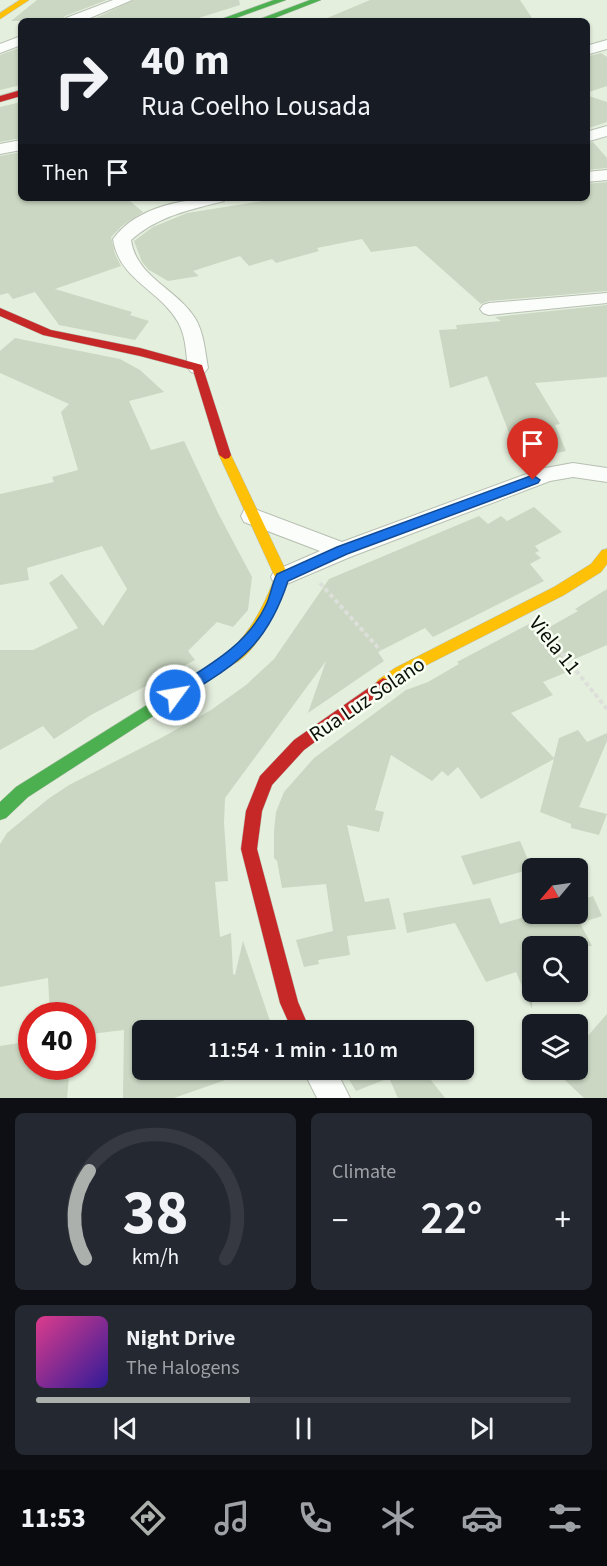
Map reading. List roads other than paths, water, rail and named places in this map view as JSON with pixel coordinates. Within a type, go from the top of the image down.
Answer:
[{"type":"street","points":[[0,17],[25,0]]},
{"type":"street","points":[[79,18],[125,0]]},
{"type":"street","points":[[229,18],[282,0]]},
{"type":"street","points":[[267,18],[316,0]]},
{"type":"street","points":[[0,49],[18,41]]},
{"type":"street","points":[[590,50],[607,44]]},
{"type":"street","points":[[0,85],[18,81]]},
{"type":"street","points":[[0,99],[18,94]]},
{"type":"street","points":[[590,136],[607,131]]},
{"type":"street","points":[[0,149],[18,146]]},
{"type":"street","points":[[590,177],[607,175]]},
{"type":"street","points":[[0,813],[22,792],[232,658],[255,634],[272,607],[282,578],[228,465],[197,361],[195,339],[185,318],[128,263],[122,250],[122,239],[136,225],[154,215],[202,201]]},
{"type":"street","points":[[489,309],[607,298]]},
{"type":"street","points":[[0,311],[10,319],[34,329],[172,361],[197,361]]},
{"type":"street","points":[[282,578],[342,551],[546,474],[573,470],[607,476]]},
{"type":"street","points":[[252,516],[342,551]]},
{"type":"street","name":"Rua Luz Solano","points":[[297,1020],[289,1003],[264,917],[249,849],[254,811],[266,781],[299,745],[337,715],[400,672],[525,608],[596,568],[607,554]]},
{"type":"street","points":[[324,1080],[334,1098]]}]
